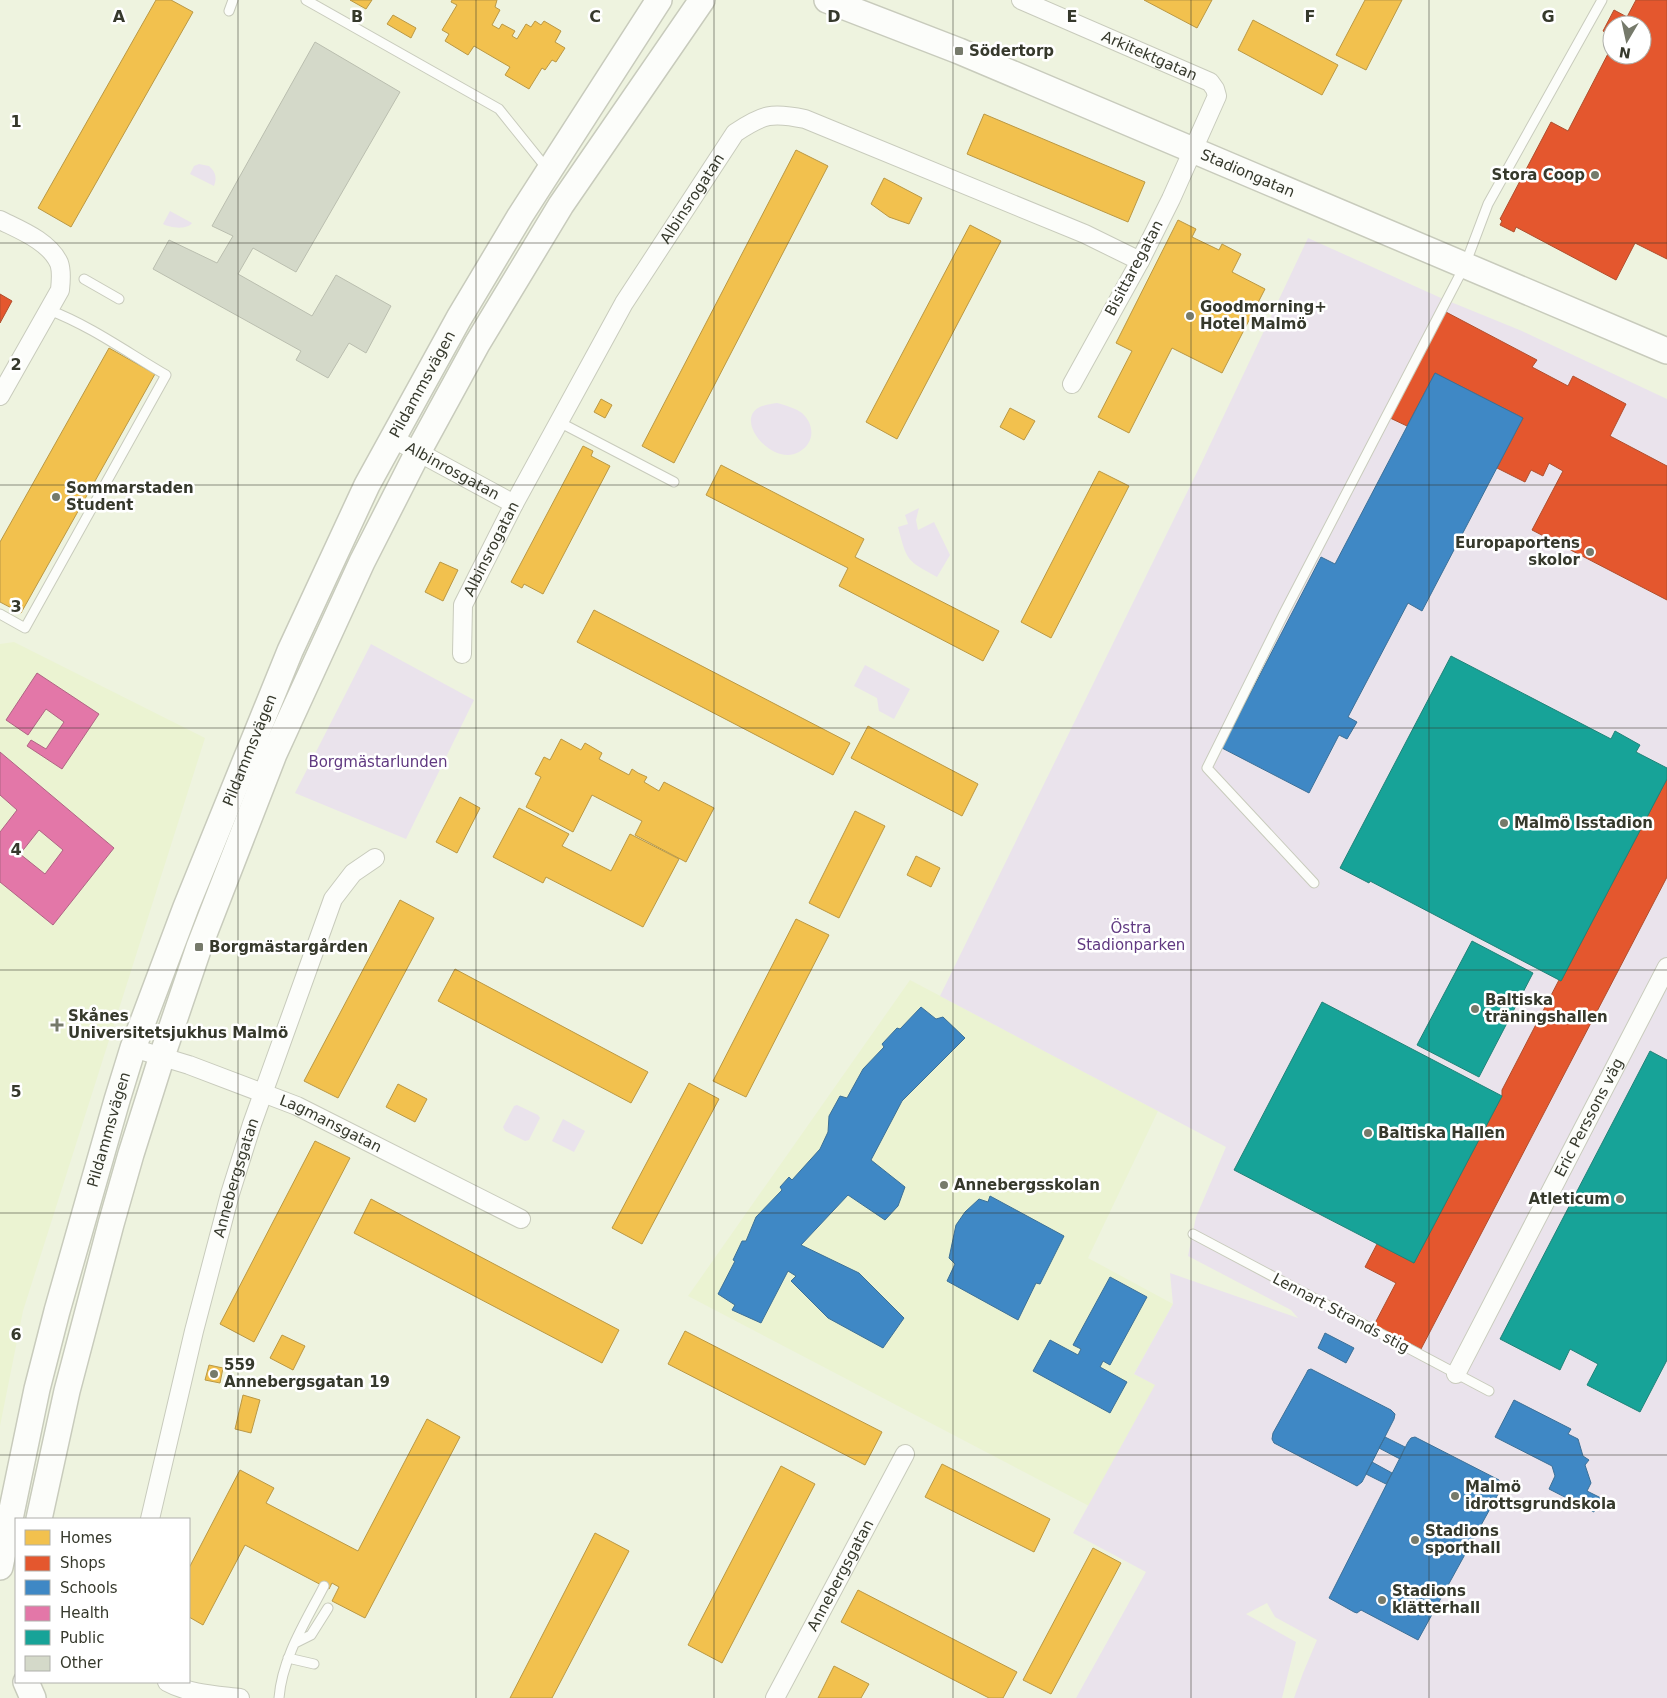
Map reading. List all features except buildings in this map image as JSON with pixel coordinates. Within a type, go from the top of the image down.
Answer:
[{"type":"main road","name":"Pildammsvägen","points":[[0,1567],[37,1389],[52,1328],[133,1048],[186,907],[290,651],[367,485],[459,318],[548,171],[659,0]]},
{"type":"main road","name":"Pildammsvägen","points":[[38,1518],[67,1391],[110,1224],[162,1056],[199,947],[274,754],[362,562],[418,452],[477,344],[561,205],[702,0]]},
{"type":"main road","name":"Stadiongatan","points":[[826,0],[959,51],[1667,351]]},
{"type":"main road","points":[[26,1683],[32,1698]]},
{"type":"street","name":"Arkitektgatan","points":[[1021,0],[1210,82],[1217,96],[1193,150]]},
{"type":"street","name":"Albinsrogatan","points":[[462,654],[463,606],[514,504],[624,303],[735,133],[763,116],[778,115],[805,119],[1084,234],[1140,261]]},
{"type":"street","name":"Bisittaregatan","points":[[1072,384],[1140,261],[1193,150]]},
{"type":"street","points":[[0,220],[51,250],[59,264],[61,275],[60,290],[0,396]]},
{"type":"street","name":"Albinrosgatan","points":[[392,438],[514,504]]},
{"type":"street","name":"Annebergsgatan","points":[[150,1518],[194,1331],[230,1194],[252,1124],[333,899],[353,873],[375,858]]},
{"type":"street","name":"Eric Perssons väg","points":[[1456,1374],[1667,968]]},
{"type":"street","name":"Lagmansgatan","points":[[133,1048],[162,1056],[298,1106],[521,1219]]},
{"type":"street","name":"Annebergsgatan","points":[[774,1698],[905,1454]]},
{"type":"street","points":[[169,1683],[202,1694],[240,1698]]},
{"type":"lane","points":[[229,11],[233,0]]},
{"type":"lane","points":[[306,0],[499,109],[548,171]]},
{"type":"lane","points":[[1314,883],[1207,768],[1284,614],[1465,265],[1488,204],[1602,0]]},
{"type":"lane","points":[[84,279],[120,299]]},
{"type":"lane","points":[[0,614],[25,628],[166,375],[65,316],[49,310]]},
{"type":"lane","points":[[559,422],[674,482]]},
{"type":"lane","name":"Lennart Strands stig","points":[[1193,1234],[1489,1391]]},
{"type":"lane","points":[[279,1698],[279,1690],[288,1658],[324,1586]]},
{"type":"lane","points":[[295,1643],[311,1635],[328,1608]]},
{"type":"lane","points":[[288,1658],[314,1664]]},
{"type":"shaded area","name":"Skånes Universitetsjukhus Malmö","points":[[14,642],[205,738],[23,1311],[0,1426],[0,644]]},
{"type":"shaded area","name":"Annebergsskolan","points":[[910,980],[1158,1111],[1088,1258],[1173,1304],[1134,1374],[1156,1385],[1089,1506],[688,1296]]},
{"type":"green space","points":[[199,164],[209,166],[213,171],[216,178],[214,186],[190,174],[194,166]]},
{"type":"green space","points":[[170,211],[192,223],[186,227],[178,228],[163,224]]},
{"type":"green space","name":"Östra Stadionparken","points":[[1308,238],[1441,298],[1522,331],[1667,399],[1667,1698],[1294,1698],[1317,1640],[1275,1617],[1267,1603],[1246,1614],[1296,1642],[1282,1698],[1076,1698],[1146,1572],[1073,1533],[1155,1385],[1134,1374],[1173,1304],[1170,1273],[1298,1318],[1291,1310],[1188,1256],[1196,1217],[1226,1147],[940,996],[1199,468]]},
{"type":"green space","points":[[777,403],[799,411],[809,423],[811,428],[810,439],[808,444],[799,452],[789,455],[778,453],[760,441],[754,432],[751,423],[752,415],[760,407]]},
{"type":"green space","points":[[919,508],[916,520],[918,530],[934,522],[950,555],[937,577],[913,563],[909,558],[898,527],[908,524],[905,515]]},
{"type":"green space","name":"Borgmästarlunden","points":[[371,644],[474,700],[406,839],[295,793]]},
{"type":"green space","points":[[865,665],[910,689],[894,719],[879,711],[877,698],[854,686]]},
{"type":"green space","points":[[517,1105],[538,1115],[540,1118],[529,1140],[525,1141],[505,1131],[503,1127],[514,1106]]},
{"type":"green space","points":[[563,1119],[585,1131],[574,1152],[552,1141]]},
{"type":"place","name":"Södertorp","points":[[959,51]]},
{"type":"place","name":"Stora Coop","points":[[1595,175]]},
{"type":"place","name":"Goodmorning+ Hotel Malmö","points":[[1190,316]]},
{"type":"place","name":"Sommarstaden Student","points":[[56,497]]},
{"type":"place","name":"Europaportens skolor","points":[[1590,552]]},
{"type":"place","name":"Malmö Isstadion","points":[[1504,823]]},
{"type":"place","name":"Borgmästargården","points":[[199,947]]},
{"type":"place","name":"Baltiska träningshallen","points":[[1475,1009]]},
{"type":"place","name":"Skånes Universitetsjukhus Malmö","points":[[57,1025]]},
{"type":"place","name":"Baltiska Hallen","points":[[1368,1133]]},
{"type":"place","name":"Annebergsskolan","points":[[944,1185]]},
{"type":"place","name":"Atleticum","points":[[1620,1199]]},
{"type":"place","name":"559 Annebergsgatan 19","points":[[214,1374]]},
{"type":"place","name":"Malmö idrottsgrundskola","points":[[1455,1496]]},
{"type":"place","name":"Stadions sporthall","points":[[1415,1540]]},
{"type":"place","name":"Stadions klätterhall","points":[[1382,1600]]}]
